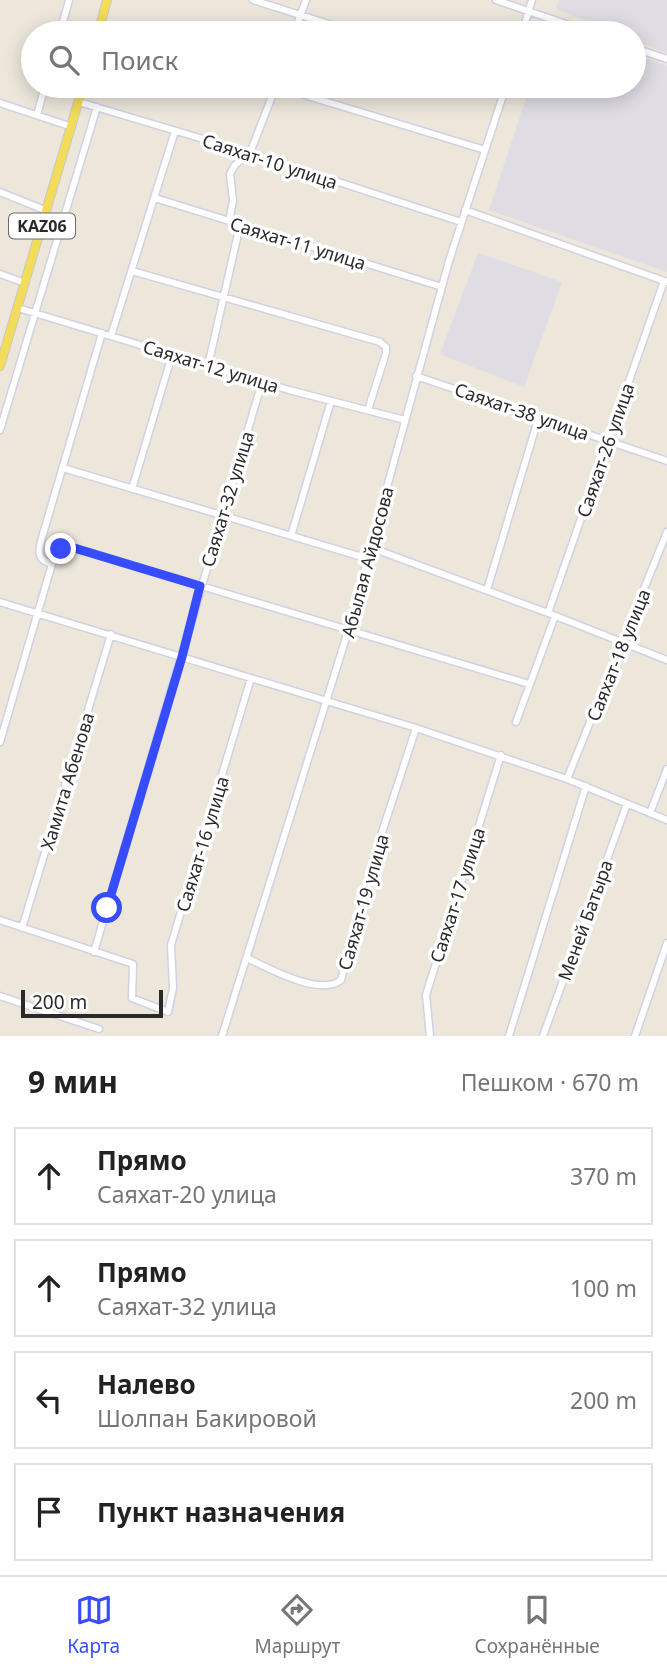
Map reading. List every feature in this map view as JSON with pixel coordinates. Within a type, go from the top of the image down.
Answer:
[{"type":"main road","points":[[101,21],[107,0]]},
{"type":"main road","name":"KAZ06","points":[[0,366],[1,355],[18,308],[80,98]]},
{"type":"street","points":[[63,21],[69,0]]},
{"type":"street","points":[[253,0],[319,21]]},
{"type":"street","points":[[298,21],[306,0]]},
{"type":"street","points":[[496,0],[557,21]]},
{"type":"street","points":[[525,21],[532,0]]},
{"type":"street","points":[[646,52],[667,59]]},
{"type":"street","points":[[37,115],[42,98]]},
{"type":"street","points":[[229,222],[233,200],[230,174],[235,165],[250,153],[271,98]]},
{"type":"street","points":[[314,98],[485,150]]},
{"type":"street","name":"Абылая Айдосова","points":[[222,1036],[327,701],[369,559],[416,376],[461,222],[502,98]]},
{"type":"street","name":"Саяхат-10 улица","points":[[79,102],[250,153],[461,222]]},
{"type":"street","points":[[0,103],[72,127]]},
{"type":"street","points":[[0,430],[97,107]]},
{"type":"street","points":[[111,336],[175,131]]},
{"type":"street","points":[[0,192],[47,211]]},
{"type":"street","name":"Саяхат-11 улица","points":[[155,198],[442,287]]},
{"type":"street","points":[[465,210],[666,282]]},
{"type":"street","points":[[208,366],[240,225]]},
{"type":"street","points":[[132,271],[380,342],[386,347],[368,410]]},
{"type":"street","points":[[0,274],[25,283]]},
{"type":"street","name":"Саяхат-26 улица","points":[[551,615],[608,440],[666,282]]},
{"type":"street","name":"Саяхат-12 улица","points":[[18,308],[261,382],[405,420]]},
{"type":"street","points":[[52,564],[40,558],[41,541],[102,333]]},
{"type":"street","points":[[132,489],[172,355]]},
{"type":"street","name":"Саяхат-38 улица","points":[[416,376],[667,461]]},
{"type":"street","name":"Саяхат-32 улица","points":[[94,952],[261,382]]},
{"type":"street","points":[[291,536],[331,401]]},
{"type":"street","points":[[487,590],[539,416]]},
{"type":"street","points":[[63,468],[369,559]]},
{"type":"street","name":"Саяхат-18 улица","points":[[567,779],[667,532]]},
{"type":"street","points":[[0,743],[52,564],[61,549],[71,547],[529,684]]},
{"type":"street","points":[[372,548],[667,660]]},
{"type":"street","points":[[0,602],[416,727],[586,786],[667,820]]},
{"type":"street","points":[[516,722],[551,615]]},
{"type":"street","name":"Хамита Абенова","points":[[22,928],[111,634]]},
{"type":"street","name":"Саяхат-16 улица","points":[[94,952],[133,964],[132,998],[169,1012],[173,988],[172,945],[251,678]]},
{"type":"street","name":"Саяхат-19 улица","points":[[247,958],[284,976],[324,986],[335,985],[341,980],[375,854],[416,727]]},
{"type":"street","name":"Саяхат-17 улица","points":[[430,1036],[426,995],[501,755]]},
{"type":"street","points":[[650,813],[667,769]]},
{"type":"street","points":[[509,1036],[586,786]]},
{"type":"street","name":"Меней Батыра","points":[[543,1036],[627,804]]},
{"type":"street","points":[[0,920],[94,952]]},
{"type":"street","points":[[635,1036],[667,943]]},
{"type":"street","points":[[0,996],[99,1029]]},
{"type":"shaded area","points":[[559,0],[667,0],[667,53],[646,45],[646,21],[587,21],[556,9]]},
{"type":"shaded area","points":[[646,58],[667,66],[667,272],[489,210],[526,98],[646,98]]},
{"type":"shaded area","points":[[478,253],[562,282],[524,387],[440,354]]},
{"type":"route","points":[[61,549],[71,547],[200,586],[182,657],[107,908]]}]
